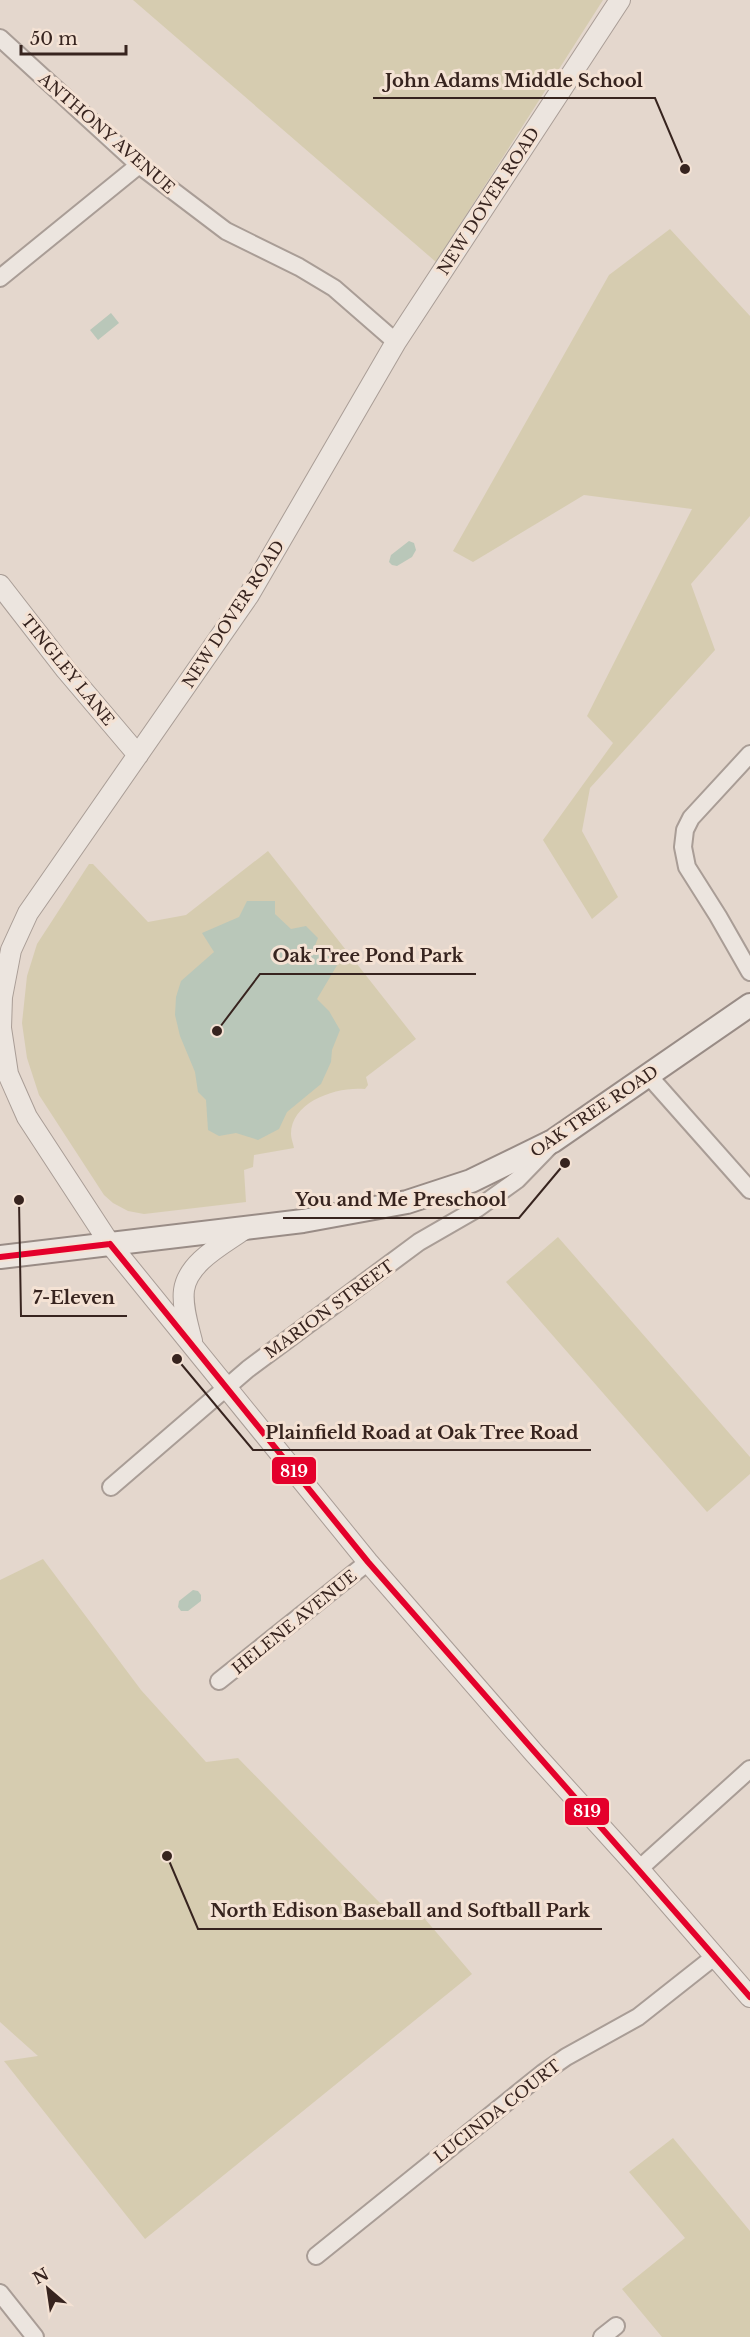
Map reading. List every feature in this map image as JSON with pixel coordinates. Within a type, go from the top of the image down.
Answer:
[{"type":"main road","name":"OAK TREE ROAD","points":[[0,1257],[246,1228],[354,1213],[407,1202],[471,1180],[553,1141],[750,1005]]},
{"type":"street","name":"NEW DOVER ROAD","points":[[620,0],[396,342],[249,595],[28,913],[18,932],[7,966],[1,1012],[2,1044],[7,1067],[20,1104],[110,1244],[368,1562],[750,1997]]},
{"type":"street","name":"ANTHONY AVENUE","points":[[0,38],[139,165],[226,231],[299,267],[334,288],[396,342]]},
{"type":"street","points":[[0,278],[139,165]]},
{"type":"street","name":"TINGLEY LANE","points":[[0,585],[66,670],[138,755]]},
{"type":"street","points":[[750,754],[691,818],[685,830],[683,847],[687,867],[750,972]]},
{"type":"street","points":[[648,1075],[750,1190]]},
{"type":"street","name":"MARION STREET","points":[[111,1487],[248,1369],[420,1242],[478,1208],[517,1180],[553,1141]]},
{"type":"street","points":[[192,1344],[184,1288],[193,1269],[213,1251],[246,1228]]},
{"type":"street","name":"HELENE AVENUE","points":[[219,1681],[368,1562]]},
{"type":"street","points":[[639,1869],[750,1769]]},
{"type":"street","name":"LUCINDA COURT","points":[[316,2256],[543,2073],[566,2057],[638,2017],[714,1957]]},
{"type":"street","points":[[0,2293],[35,2337]]},
{"type":"street","points":[[602,2337],[616,2326]]},
{"type":"shaded area","points":[[133,0],[603,0],[436,262]]},
{"type":"shaded area","points":[[670,229],[750,316],[750,516],[691,584],[715,650],[590,788],[582,831],[618,897],[592,919],[543,840],[613,743],[587,716],[692,509],[584,495],[473,562],[453,551],[609,275]]},
{"type":"shaded area","points":[[111,313],[119,323],[98,340],[90,330]]},
{"type":"shaded area","points":[[409,541],[414,543],[416,550],[412,557],[397,566],[392,565],[389,562],[391,555]]},
{"type":"shaded area","points":[[268,851],[416,1039],[366,1077],[368,1085],[365,1089],[330,1093],[307,1104],[293,1122],[291,1134],[294,1148],[254,1155],[253,1167],[244,1170],[246,1202],[144,1214],[128,1211],[104,1195],[39,1095],[27,1058],[22,1023],[27,976],[37,944],[89,864],[93,864],[148,922],[186,915]]},
{"type":"shaded area","points":[[247,901],[275,901],[275,914],[291,929],[306,926],[318,938],[314,948],[339,962],[317,999],[329,1011],[340,1030],[332,1050],[331,1062],[321,1084],[287,1112],[279,1129],[258,1140],[236,1133],[219,1136],[208,1130],[206,1100],[198,1092],[195,1072],[180,1036],[175,1015],[176,997],[181,981],[214,952],[202,933],[239,917]]},
{"type":"shaded area","points":[[558,1237],[750,1457],[750,1474],[707,1512],[506,1282]]},
{"type":"shaded area","points":[[43,1559],[141,1690],[206,1762],[238,1758],[380,1903],[419,1912],[472,1974],[145,2239],[4,2061],[38,2056],[0,2022],[0,1580]]},
{"type":"shaded area","points":[[193,1590],[198,1591],[201,1595],[201,1601],[188,1611],[181,1611],[178,1607],[179,1601]]},
{"type":"shaded area","points":[[673,2138],[750,2231],[750,2337],[662,2337],[622,2289],[685,2238],[629,2172]]},
{"type":"transit line","name":"819","points":[[110,1244],[368,1562],[750,1997]]},
{"type":"transit line","name":"819","points":[[0,1257],[110,1244]]},
{"type":"place","name":"John Adams Middle School","points":[[685,169]]},
{"type":"place","name":"Oak Tree Pond Park","points":[[217,1031]]},
{"type":"place","name":"You and Me Preschool","points":[[565,1163]]},
{"type":"place","name":"7-Eleven","points":[[19,1200]]},
{"type":"place","name":"Plainfield Road at Oak Tree Road","points":[[177,1359]]},
{"type":"place","name":"North Edison Baseball and Softball Park","points":[[167,1856]]}]
